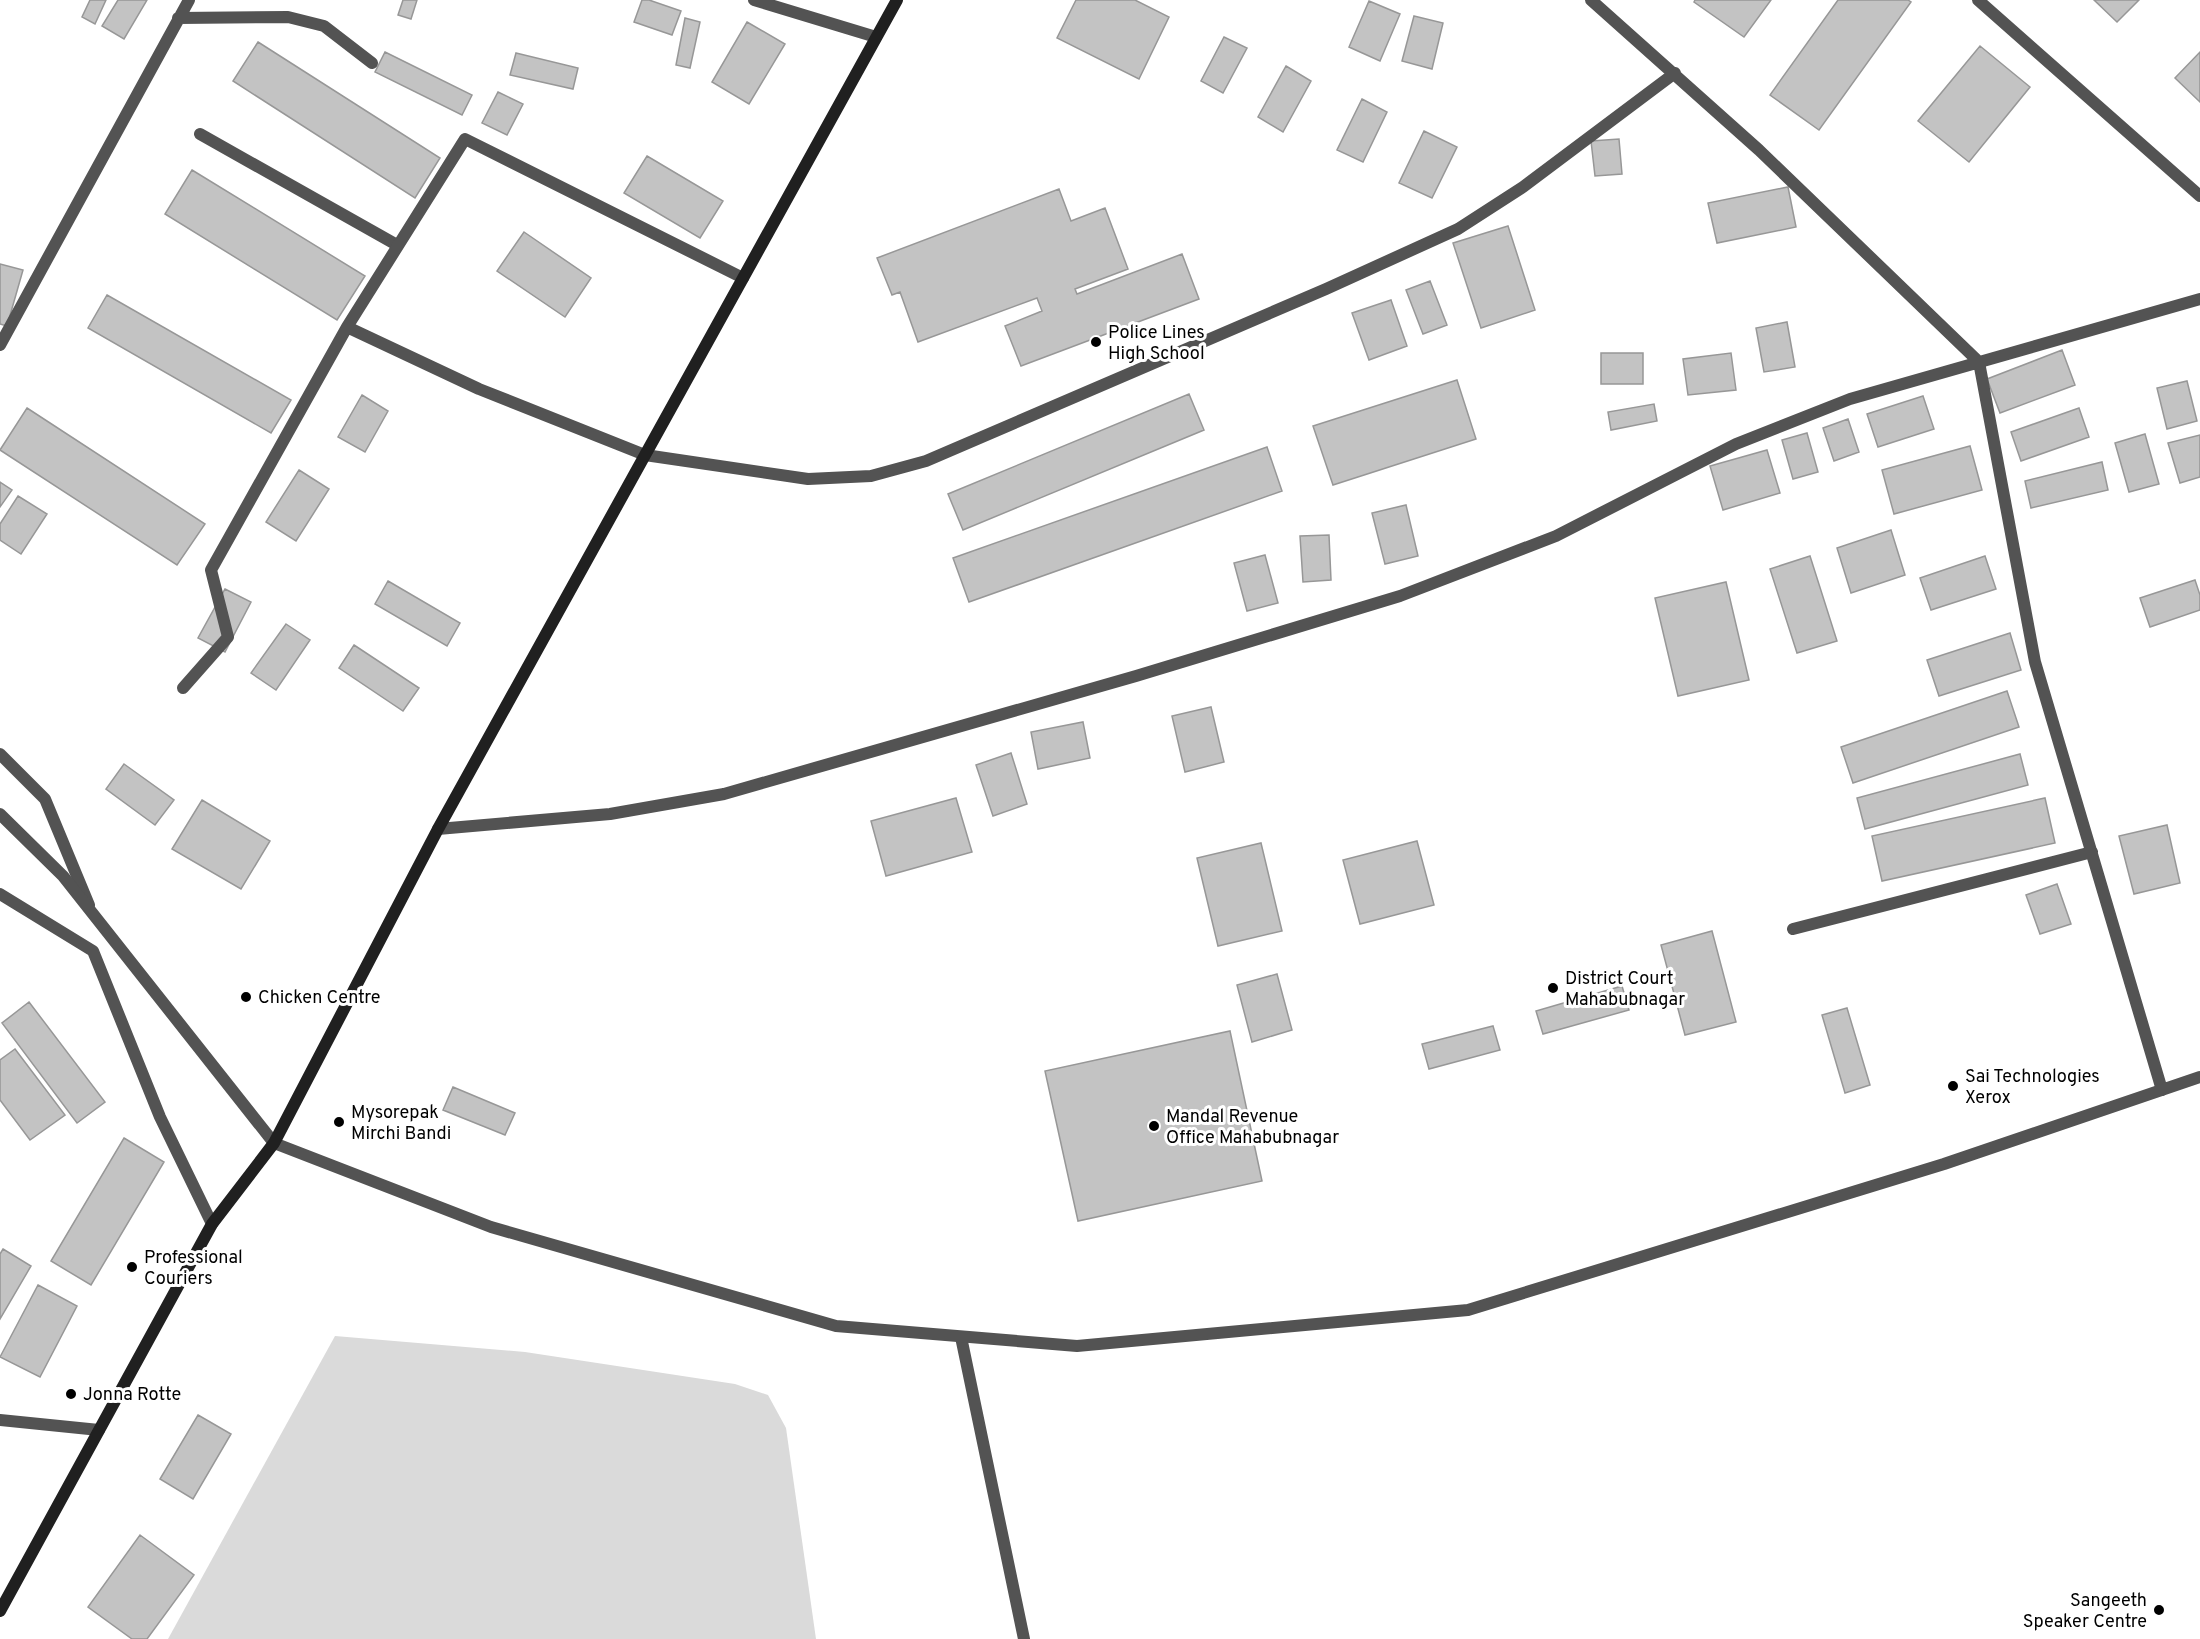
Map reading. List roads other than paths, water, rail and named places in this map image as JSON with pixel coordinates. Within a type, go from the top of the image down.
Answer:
[{"type":"main road","points":[[0,1611],[212,1224],[274,1143],[438,828],[897,0]]},
{"type":"street","points":[[0,345],[189,0]]},
{"type":"street","points":[[754,0],[876,37]]},
{"type":"street","points":[[1591,0],[1759,150],[1979,362],[2035,662],[2162,1090]]},
{"type":"street","points":[[1978,0],[2200,196]]},
{"type":"street","points":[[178,18],[288,16],[324,26],[372,63]]},
{"type":"street","points":[[347,327],[479,389],[645,455],[808,479],[871,476],[926,461],[1326,289],[1458,229],[1523,187],[1675,74]]},
{"type":"street","points":[[200,134],[397,245]]},
{"type":"street","points":[[183,688],[228,637],[212,570],[347,327],[465,139],[743,278]]},
{"type":"street","points":[[438,828],[610,814],[724,794],[1171,666],[1400,596],[1556,536],[1736,444],[1850,399],[2200,299]]},
{"type":"street","points":[[0,754],[45,799],[92,913]]},
{"type":"street","points":[[0,814],[63,876],[274,1143],[491,1227],[836,1326],[1077,1346],[1468,1310],[1944,1164],[2200,1077]]},
{"type":"street","points":[[1793,929],[2092,852]]},
{"type":"street","points":[[0,894],[93,951],[160,1118],[212,1224]]},
{"type":"street","points":[[961,1337],[1024,1639]]},
{"type":"street","points":[[0,1420],[99,1430]]},
{"type":"place","name":"Police Lines High School","points":[[1096,342]]},
{"type":"place","name":"District Court Mahabubnagar","points":[[1553,988]]},
{"type":"place","name":"Chicken Centre","points":[[246,997]]},
{"type":"place","name":"Sai Technologies Xerox","points":[[1953,1086]]},
{"type":"place","name":"Mysorepak Mirchi Bandi","points":[[339,1122]]},
{"type":"place","name":"Mandal Revenue Office Mahabubnagar","points":[[1154,1126]]},
{"type":"place","name":"Professional Couriers","points":[[132,1267]]},
{"type":"place","name":"Jonna Rotte","points":[[71,1394]]},
{"type":"place","name":"Sangeeth Speaker Centre","points":[[2159,1610]]}]
